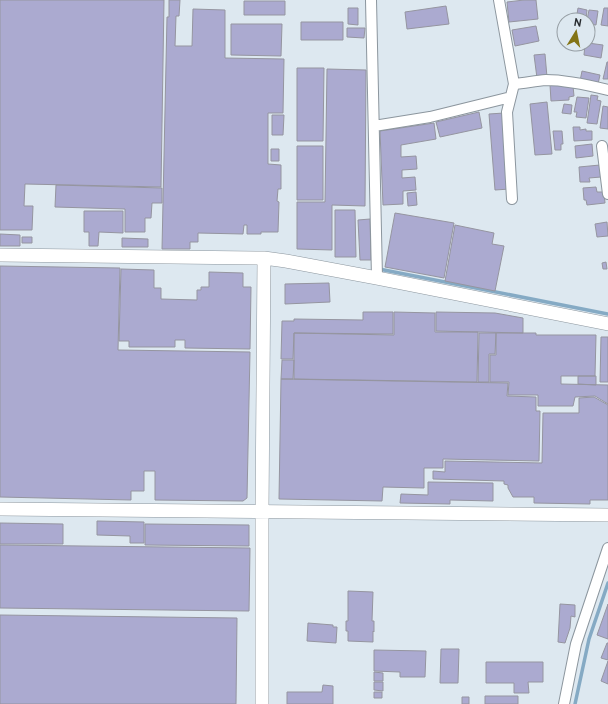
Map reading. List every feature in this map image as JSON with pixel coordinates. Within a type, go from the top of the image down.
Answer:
[{"type":"street","points":[[371,0],[377,125],[377,278]]},
{"type":"street","points":[[499,0],[514,84],[507,112],[512,199]]},
{"type":"street","points":[[514,84],[545,80],[566,81],[608,90]]},
{"type":"street","points":[[377,125],[430,117],[507,98],[510,99]]},
{"type":"street","points":[[602,146],[606,167],[608,194]]},
{"type":"street","points":[[0,254],[264,258],[377,278],[608,324]]},
{"type":"street","points":[[262,704],[264,258]]},
{"type":"street","points":[[0,509],[608,515]]},
{"type":"street","points":[[564,704],[576,644],[608,548]]},
{"type":"building","points":[[0,0],[164,0],[161,187],[25,184],[24,206],[33,206],[32,230],[0,230]]},
{"type":"building","points":[[169,0],[180,0],[179,16],[176,16],[175,46],[192,46],[193,9],[225,10],[225,58],[284,59],[283,113],[268,113],[268,164],[281,165],[281,189],[278,189],[277,201],[279,202],[278,232],[247,234],[247,225],[244,225],[243,234],[198,233],[198,242],[190,242],[190,249],[162,249],[167,17],[169,17]]},
{"type":"building","points":[[536,0],[538,19],[509,22],[507,2]]},
{"type":"building","points":[[244,1],[285,1],[285,15],[244,15]]},
{"type":"building","points":[[446,6],[449,24],[407,29],[405,12]]},
{"type":"building","points":[[348,8],[358,8],[358,25],[348,24]]},
{"type":"building","points":[[578,8],[587,10],[587,12],[577,12]]},
{"type":"building","points":[[604,8],[608,8],[608,26],[601,25]]},
{"type":"building","points":[[589,10],[598,11],[596,25],[596,12],[589,12]]},
{"type":"building","points":[[301,22],[343,22],[343,40],[301,40]]},
{"type":"building","points":[[231,24],[282,24],[281,56],[231,55]]},
{"type":"building","points":[[536,26],[539,41],[515,46],[512,30]]},
{"type":"building","points":[[347,28],[365,28],[364,38],[347,37]]},
{"type":"building","points":[[596,44],[603,45],[601,58],[584,55],[584,52],[596,52]]},
{"type":"building","points":[[545,54],[547,77],[537,78],[534,55]]},
{"type":"building","points":[[607,62],[608,79],[603,79]]},
{"type":"building","points":[[297,68],[324,68],[323,141],[297,141]]},
{"type":"building","points":[[327,69],[366,70],[365,206],[332,205],[332,250],[297,249],[297,202],[325,202]]},
{"type":"building","points":[[582,71],[600,75],[598,84],[580,81]]},
{"type":"building","points":[[568,84],[573,86],[574,96],[569,97],[569,100],[551,101],[550,85]]},
{"type":"building","points":[[591,95],[598,96],[597,100],[601,101],[597,124],[587,123]]},
{"type":"building","points":[[577,97],[589,98],[586,118],[576,117],[577,112],[574,112]]},
{"type":"building","points":[[547,102],[552,154],[535,155],[530,104]]},
{"type":"building","points":[[564,104],[572,105],[571,114],[562,113]]},
{"type":"building","points":[[603,106],[608,107],[608,129],[600,128]]},
{"type":"building","points":[[479,112],[482,128],[440,137],[436,122]]},
{"type":"building","points":[[504,113],[510,189],[495,190],[489,114]]},
{"type":"building","points":[[272,115],[284,115],[283,135],[272,135]]},
{"type":"building","points":[[434,123],[436,139],[401,145],[401,157],[416,156],[417,169],[402,170],[402,178],[415,177],[416,190],[403,191],[403,204],[383,205],[380,131]]},
{"type":"building","points":[[573,127],[580,127],[580,130],[586,129],[586,131],[592,131],[592,140],[574,141]]},
{"type":"building","points":[[553,131],[562,131],[563,144],[561,144],[561,150],[555,150]]},
{"type":"building","points":[[592,144],[593,156],[576,158],[575,146]]},
{"type":"building","points":[[297,146],[323,146],[323,200],[297,200]]},
{"type":"building","points":[[271,149],[279,149],[279,161],[271,161]]},
{"type":"building","points":[[600,165],[601,177],[589,178],[590,182],[580,182],[579,167]]},
{"type":"building","points":[[56,185],[162,188],[162,203],[152,203],[151,218],[145,218],[145,232],[125,232],[125,209],[55,207]]},
{"type":"building","points":[[596,187],[597,192],[604,192],[605,203],[587,205],[586,200],[584,200],[583,188]]},
{"type":"building","points":[[416,192],[417,205],[408,206],[407,193]]},
{"type":"building","points":[[335,210],[355,210],[356,257],[335,257]]},
{"type":"building","points":[[84,211],[123,211],[123,233],[99,232],[98,246],[89,246],[89,232],[84,232]]},
{"type":"building","points":[[395,213],[454,223],[444,278],[385,267]]},
{"type":"building","points":[[370,219],[371,260],[360,260],[358,220]]},
{"type":"building","points":[[607,222],[608,236],[597,237],[595,224]]},
{"type":"building","points":[[455,225],[494,233],[492,244],[504,246],[495,291],[445,281]]},
{"type":"building","points":[[0,234],[20,235],[20,246],[0,246]]},
{"type":"building","points":[[22,237],[32,237],[32,243],[22,243]]},
{"type":"building","points":[[122,238],[148,239],[148,247],[122,247]]},
{"type":"building","points":[[606,262],[607,269],[603,269],[602,263]]},
{"type":"building","points":[[0,266],[120,268],[118,350],[250,352],[247,498],[243,501],[155,500],[155,471],[144,471],[144,491],[131,491],[131,500],[0,497]]},
{"type":"building","points":[[121,269],[154,270],[154,288],[161,288],[161,299],[197,300],[197,290],[201,290],[201,287],[209,287],[209,272],[243,273],[243,287],[251,287],[250,349],[185,348],[185,340],[175,340],[175,347],[129,347],[129,341],[119,341]]},
{"type":"building","points":[[329,283],[330,302],[285,304],[285,284]]},
{"type":"building","points":[[363,312],[393,312],[393,334],[294,333],[293,359],[281,359],[282,321],[294,321],[294,319],[363,320]]},
{"type":"building","points":[[394,312],[435,313],[435,332],[478,332],[477,382],[294,379],[294,333],[394,335]]},
{"type":"building","points":[[436,312],[495,313],[523,318],[523,333],[436,331]]},
{"type":"building","points":[[479,333],[496,333],[495,354],[489,354],[489,382],[478,382]]},
{"type":"building","points":[[496,333],[596,335],[595,376],[561,376],[561,384],[608,385],[608,404],[595,396],[575,397],[573,406],[538,406],[538,395],[508,395],[509,382],[490,382],[490,355],[496,355]]},
{"type":"building","points":[[601,337],[608,337],[608,382],[600,382]]},
{"type":"building","points":[[282,360],[294,360],[293,379],[281,379]]},
{"type":"building","points":[[578,376],[596,376],[596,385],[578,384]]},
{"type":"building","points":[[281,379],[508,383],[507,396],[536,397],[536,411],[540,411],[539,461],[443,459],[443,468],[424,468],[424,488],[383,487],[382,501],[279,499]]},
{"type":"building","points":[[594,397],[608,405],[608,500],[590,500],[590,504],[534,503],[534,497],[513,497],[508,485],[504,484],[504,481],[433,479],[433,471],[445,472],[445,461],[542,463],[543,413],[579,413],[579,398]]},
{"type":"building","points":[[428,482],[493,483],[493,501],[450,500],[450,504],[400,503],[401,494],[428,495]]},
{"type":"building","points":[[97,521],[144,522],[144,543],[130,543],[130,536],[97,535]]},
{"type":"building","points":[[0,523],[63,524],[63,544],[0,544]]},
{"type":"building","points":[[145,524],[249,525],[249,546],[145,545]]},
{"type":"building","points":[[0,545],[250,548],[249,611],[0,608]]},
{"type":"building","points":[[348,591],[373,592],[373,642],[348,641],[346,621],[348,621]]},
{"type":"building","points":[[560,604],[575,605],[575,617],[571,616],[570,628],[565,643],[558,642]]},
{"type":"building","points":[[608,604],[608,639],[597,635]]},
{"type":"building","points":[[0,615],[237,618],[236,704],[0,704]]},
{"type":"building","points":[[308,623],[333,625],[333,627],[337,627],[336,643],[307,641]]},
{"type":"building","points":[[608,643],[608,660],[601,658]]},
{"type":"building","points":[[441,649],[459,649],[458,683],[440,683]]},
{"type":"building","points":[[374,650],[426,651],[425,677],[400,677],[400,672],[374,671]]},
{"type":"building","points":[[608,661],[608,684],[601,681]]},
{"type":"building","points":[[486,662],[543,662],[543,682],[528,682],[529,693],[514,693],[514,683],[486,683]]},
{"type":"building","points":[[374,672],[383,673],[383,681],[374,681]]},
{"type":"building","points":[[374,682],[383,682],[383,691],[374,690]]},
{"type":"building","points":[[323,685],[333,686],[333,704],[287,704],[287,692],[322,692]]},
{"type":"building","points":[[374,692],[382,692],[382,698],[374,698]]},
{"type":"building","points":[[485,696],[518,696],[518,704],[485,704]]},
{"type":"building","points":[[462,697],[469,697],[469,704],[462,704]]},
{"type":"waterway","points":[[379,267],[379,269],[608,314]]},
{"type":"waterway","points":[[575,704],[589,639],[608,583]]}]
